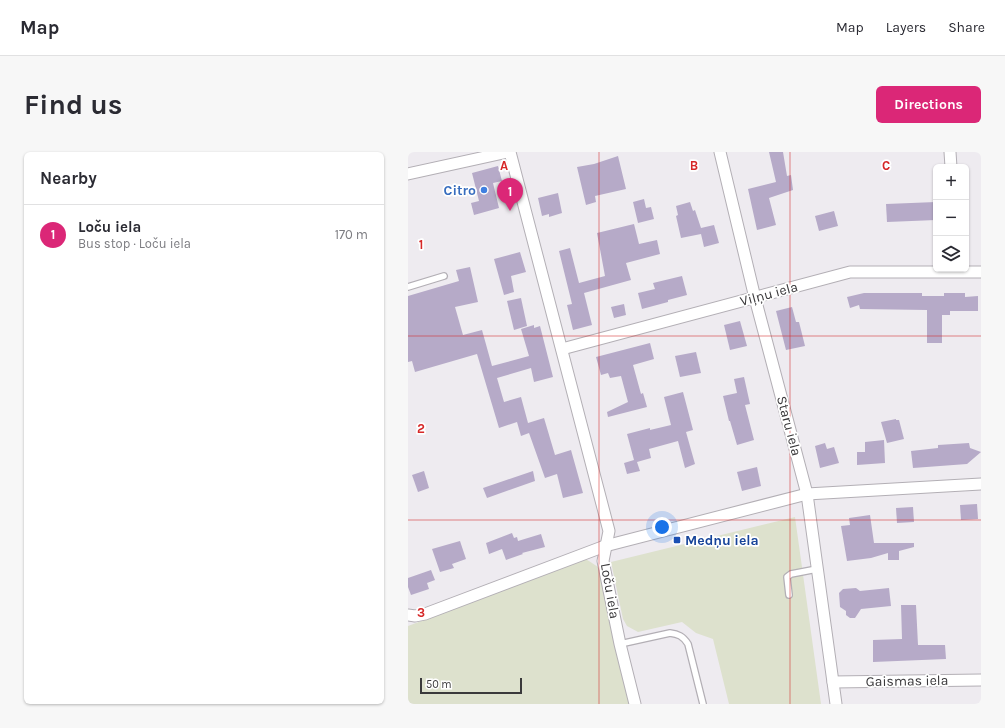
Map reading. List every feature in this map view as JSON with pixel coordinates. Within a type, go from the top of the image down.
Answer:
[{"type":"street","points":[[408,174],[509,152]]},
{"type":"street","name":"Loču iela","points":[[509,152],[609,531],[603,561],[620,644],[635,704]]},
{"type":"street","name":"Staru iela","points":[[720,152],[755,298],[807,494],[836,704]]},
{"type":"street","points":[[950,152],[951,164]]},
{"type":"street","name":"Viļņu iela","points":[[562,349],[850,272],[933,270]]},
{"type":"street","name":"Viļņu iela","points":[[969,271],[981,272]]},
{"type":"street","points":[[408,615],[415,616],[425,614],[605,546],[807,494],[981,484]]},
{"type":"street","name":"Gaismas iela","points":[[833,682],[981,680]]},
{"type":"lane","points":[[408,287],[444,276]]},
{"type":"lane","points":[[789,595],[787,577],[791,574],[818,569]]},
{"type":"lane","points":[[620,644],[670,633],[678,634],[684,638],[688,644],[703,704]]},
{"type":"green space","points":[[795,517],[821,704],[729,704],[713,639],[696,633],[682,622],[638,632],[627,626],[623,619],[611,562]]},
{"type":"green space","points":[[585,559],[598,567],[629,704],[408,704],[408,626]]},
{"type":"building","points":[[769,152],[783,152],[787,176],[791,175],[793,190],[769,198],[776,225],[757,230],[748,189],[776,182]]},
{"type":"building","points":[[618,156],[626,189],[595,196],[596,202],[586,205],[577,167],[594,164]]},
{"type":"building","name":"Citro","points":[[498,166],[502,181],[493,183],[499,208],[474,215],[471,203],[479,201],[472,173]]},
{"type":"building","points":[[558,193],[562,213],[549,217],[549,214],[542,216],[538,198]]},
{"type":"building","points":[[644,199],[646,208],[651,207],[654,219],[638,223],[633,202]]},
{"type":"building","points":[[690,202],[693,211],[695,210],[701,228],[714,225],[719,243],[704,247],[701,234],[681,238],[676,216],[678,215],[676,206]]},
{"type":"building","points":[[933,202],[933,220],[887,222],[886,204]]},
{"type":"building","points":[[834,211],[838,226],[819,231],[815,216]]},
{"type":"building","points":[[634,224],[639,244],[657,240],[660,254],[626,263],[631,280],[584,293],[592,325],[573,330],[567,305],[572,304],[559,251],[570,248],[579,283],[605,276],[597,233]]},
{"type":"building","points":[[520,252],[526,272],[511,276],[514,292],[504,295],[494,259]]},
{"type":"building","points":[[470,267],[478,302],[455,307],[463,335],[482,330],[492,366],[529,356],[521,329],[534,325],[534,328],[540,326],[553,377],[534,382],[531,368],[497,378],[504,402],[521,397],[528,423],[544,418],[555,455],[571,450],[583,493],[563,498],[557,474],[545,478],[529,433],[521,436],[517,422],[499,428],[477,354],[415,372],[412,361],[408,362],[408,296],[459,281],[456,270]]},
{"type":"building","points":[[682,276],[687,295],[642,309],[638,293],[655,289],[653,283]]},
{"type":"building","points":[[864,293],[922,293],[922,296],[944,296],[944,293],[965,293],[965,297],[978,296],[978,311],[950,311],[950,315],[942,315],[942,343],[927,343],[927,310],[860,309],[859,305],[850,308],[847,297]]},
{"type":"building","points":[[521,298],[527,326],[514,330],[507,301]]},
{"type":"building","points":[[624,304],[626,315],[614,318],[611,307]]},
{"type":"building","points":[[792,307],[796,322],[799,322],[805,346],[786,350],[776,311]]},
{"type":"building","points":[[740,321],[747,346],[730,350],[724,325]]},
{"type":"building","points":[[650,343],[654,359],[633,365],[641,394],[643,393],[647,407],[608,417],[607,412],[628,402],[621,376],[610,378],[608,373],[601,375],[596,357]]},
{"type":"building","points":[[696,352],[701,373],[680,377],[675,356]]},
{"type":"building","points":[[744,377],[750,404],[745,405],[754,440],[737,445],[723,396],[737,393],[734,379]]},
{"type":"building","points":[[683,392],[693,430],[686,432],[695,464],[685,468],[678,441],[649,449],[651,458],[637,462],[640,471],[627,474],[624,463],[634,460],[627,434],[650,428],[650,430],[671,425],[664,397]]},
{"type":"building","points":[[896,419],[899,420],[904,439],[887,443],[881,422]]},
{"type":"building","points":[[884,440],[885,463],[857,465],[857,452],[865,452],[865,442]]},
{"type":"building","points":[[825,443],[827,449],[834,447],[839,463],[820,468],[815,446]]},
{"type":"building","points":[[969,443],[970,448],[981,452],[967,464],[913,468],[911,451],[938,448],[938,445]]},
{"type":"building","points":[[757,467],[761,486],[742,491],[737,472]]},
{"type":"building","points":[[424,471],[429,488],[418,492],[412,475]]},
{"type":"building","points":[[533,471],[535,481],[487,498],[483,488]]},
{"type":"building","points":[[977,504],[978,519],[961,520],[960,505]]},
{"type":"building","points":[[913,507],[914,522],[897,523],[896,508]]},
{"type":"building","points":[[870,515],[874,543],[914,543],[914,547],[899,551],[899,560],[888,560],[888,553],[871,558],[847,561],[841,526],[850,525],[849,518]]},
{"type":"building","points":[[512,533],[514,538],[517,537],[518,541],[541,534],[545,547],[522,553],[523,554],[506,560],[502,549],[489,554],[486,543]]},
{"type":"building","points":[[460,541],[466,559],[452,564],[454,568],[440,572],[432,549]]},
{"type":"building","points":[[431,570],[435,580],[427,583],[429,589],[411,595],[408,587],[408,578]]},
{"type":"building","points":[[856,588],[860,591],[889,588],[891,606],[861,609],[855,618],[850,618],[846,615],[846,611],[840,607],[839,593],[843,589]]},
{"type":"building","points":[[901,605],[916,605],[918,645],[945,645],[946,659],[873,662],[873,640],[902,639]]},
{"type":"place","name":"Citro","points":[[484,190]]},
{"type":"place","name":"Loču iela","points":[[510,211]]},
{"type":"place","name":"Medņu iela","points":[[677,540]]}]
